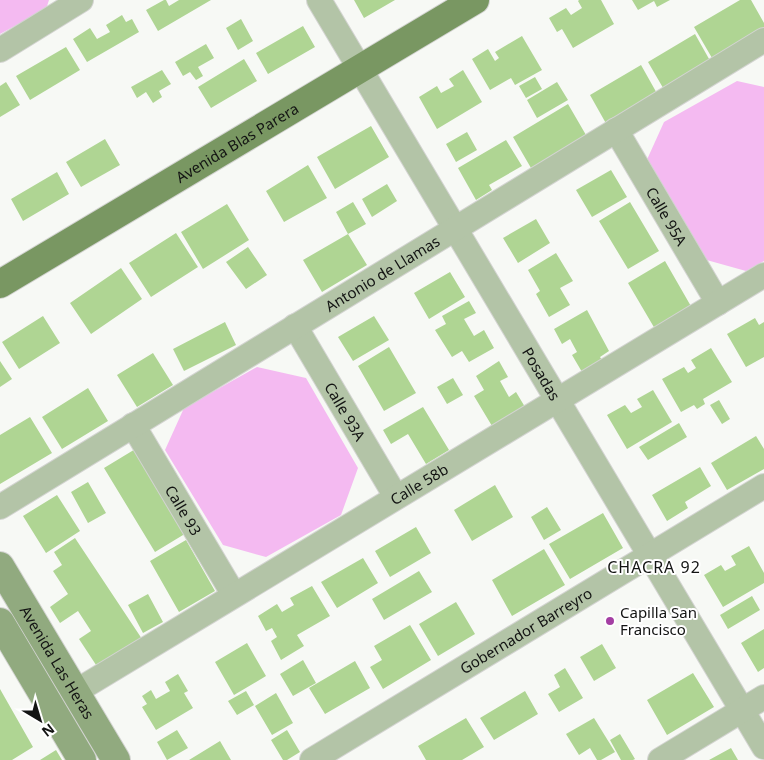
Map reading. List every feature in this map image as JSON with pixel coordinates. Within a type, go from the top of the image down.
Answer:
[{"type":"main road","name":"Avenida Blas Parera","points":[[0,284],[475,0]]},
{"type":"main road","name":"Avenida Las Heras","points":[[0,566],[116,760]]},
{"type":"main road","name":"Avenida Las Heras","points":[[0,622],[82,760]]},
{"type":"street","points":[[0,50],[81,0]]},
{"type":"street","name":"Posadas","points":[[319,0],[764,747]]},
{"type":"street","name":"Antonio de Llamas","points":[[0,507],[764,40]]},
{"type":"street","name":"Calle 95A","points":[[616,130],[718,303]]},
{"type":"street","name":"Calle 58b","points":[[75,692],[764,275]]},
{"type":"street","name":"Calle 93A","points":[[295,326],[396,497]]},
{"type":"street","name":"Calle 93","points":[[133,424],[234,595]]},
{"type":"street","name":"Gobernador Barreyro","points":[[312,760],[764,486]]},
{"type":"street","points":[[660,760],[764,697]]},
{"type":"shaded area","points":[[0,0],[49,0],[46,9],[0,34]]},
{"type":"shaded area","points":[[737,81],[764,87],[764,261],[746,271],[703,259],[645,164],[664,122]]},
{"type":"shaded area","points":[[257,367],[306,378],[358,468],[341,515],[266,557],[223,545],[165,450],[184,408]]},
{"type":"building","points":[[166,0],[169,6],[179,0],[211,0],[158,31],[146,10]]},
{"type":"building","points":[[354,0],[395,0],[364,18]]},
{"type":"building","points":[[579,0],[601,0],[614,24],[573,48],[562,29],[557,32],[549,18],[566,8],[571,15],[582,8]]},
{"type":"building","points":[[632,0],[670,0],[657,7],[654,1],[638,10]]},
{"type":"building","points":[[740,0],[751,0],[764,23],[764,27],[712,58],[694,27]]},
{"type":"building","points":[[122,15],[126,22],[132,19],[139,32],[87,62],[73,39],[90,28],[97,39],[110,32],[106,25]]},
{"type":"building","points":[[241,19],[253,41],[238,50],[226,28]]},
{"type":"building","points":[[303,26],[315,47],[268,74],[256,53]]},
{"type":"building","points":[[695,34],[713,66],[666,93],[648,62]]},
{"type":"building","points":[[522,36],[542,70],[515,85],[511,78],[490,90],[472,59],[488,49],[495,61],[499,58],[495,52]]},
{"type":"building","points":[[206,44],[214,58],[198,67],[203,76],[196,80],[190,72],[183,76],[175,62]]},
{"type":"building","points":[[66,47],[80,70],[30,100],[16,76]]},
{"type":"building","points":[[244,59],[257,81],[211,108],[198,87]]},
{"type":"building","points":[[641,65],[659,97],[608,127],[590,95]]},
{"type":"building","points":[[162,70],[171,84],[159,91],[162,97],[153,103],[146,92],[137,98],[131,87]]},
{"type":"building","points":[[463,70],[482,102],[437,129],[419,97],[437,86],[441,93],[454,86],[449,79]]},
{"type":"building","points":[[535,77],[542,89],[526,98],[519,86]]},
{"type":"building","points":[[6,82],[20,105],[0,117],[0,86]]},
{"type":"building","points":[[557,82],[568,100],[537,118],[527,100]]},
{"type":"building","points":[[568,104],[586,135],[531,168],[513,137]]},
{"type":"building","points":[[371,126],[389,157],[335,189],[317,157]]},
{"type":"building","points":[[467,132],[477,150],[456,162],[446,144]]},
{"type":"building","points":[[105,139],[120,165],[81,187],[66,162]]},
{"type":"building","points":[[506,140],[522,166],[489,185],[492,190],[476,200],[458,168]]},
{"type":"building","points":[[308,165],[327,198],[284,222],[266,191]]},
{"type":"building","points":[[611,170],[627,197],[592,217],[576,190]]},
{"type":"building","points":[[57,172],[69,194],[23,221],[11,199]]},
{"type":"building","points":[[387,184],[397,201],[372,217],[362,199]]},
{"type":"building","points":[[353,202],[366,224],[348,234],[336,212]]},
{"type":"building","points":[[630,202],[659,251],[628,269],[599,221]]},
{"type":"building","points":[[227,204],[249,240],[203,269],[181,232]]},
{"type":"building","points":[[536,219],[550,243],[518,263],[503,238]]},
{"type":"building","points":[[176,233],[198,267],[151,297],[129,263]]},
{"type":"building","points":[[348,234],[367,265],[322,292],[303,260]]},
{"type":"building","points":[[248,247],[267,275],[246,289],[226,262]]},
{"type":"building","points":[[556,253],[573,281],[560,288],[570,305],[549,317],[536,294],[540,291],[528,270]]},
{"type":"building","points":[[665,261],[692,308],[655,329],[628,283]]},
{"type":"building","points":[[121,268],[142,299],[91,334],[70,303]]},
{"type":"building","points":[[450,272],[465,297],[429,319],[414,293]]},
{"type":"building","points":[[469,301],[476,313],[464,319],[474,336],[484,330],[494,348],[469,362],[462,351],[452,357],[435,330],[446,324],[442,316]]},
{"type":"building","points":[[587,310],[609,351],[600,357],[602,360],[582,372],[572,355],[577,352],[570,339],[562,344],[554,329]]},
{"type":"building","points":[[43,316],[60,343],[19,369],[2,342]]},
{"type":"building","points":[[374,316],[389,340],[353,361],[338,337]]},
{"type":"building","points":[[755,318],[759,325],[764,322],[764,357],[746,367],[727,334]]},
{"type":"building","points":[[225,322],[236,345],[184,371],[173,349]]},
{"type":"building","points":[[389,347],[416,393],[384,411],[358,366]]},
{"type":"building","points":[[711,348],[732,382],[703,399],[705,404],[697,409],[694,405],[681,412],[662,379],[684,367],[688,373],[696,368],[691,360]]},
{"type":"building","points":[[153,353],[173,385],[137,407],[117,375]]},
{"type":"building","points":[[0,361],[12,379],[0,387]]},
{"type":"building","points":[[499,361],[508,377],[500,381],[509,397],[516,392],[525,407],[492,426],[474,396],[484,390],[476,376]]},
{"type":"building","points":[[453,378],[463,395],[447,404],[437,387]]},
{"type":"building","points":[[88,388],[108,421],[62,449],[42,417]]},
{"type":"building","points":[[653,390],[672,422],[627,449],[607,415],[625,405],[631,413],[642,407],[637,399]]},
{"type":"building","points":[[719,400],[730,419],[722,424],[710,405]]},
{"type":"building","points":[[423,407],[449,450],[426,464],[408,434],[391,444],[383,430]]},
{"type":"building","points":[[30,417],[52,453],[0,484],[0,435]]},
{"type":"building","points":[[679,423],[687,437],[648,460],[639,447]]},
{"type":"building","points":[[756,436],[764,449],[764,469],[727,490],[711,463]]},
{"type":"building","points":[[137,448],[188,532],[155,552],[104,468]]},
{"type":"building","points":[[700,467],[711,486],[685,502],[688,508],[667,521],[652,495]]},
{"type":"building","points":[[88,482],[106,513],[88,523],[71,492]]},
{"type":"building","points":[[495,485],[513,517],[472,541],[454,510]]},
{"type":"building","points":[[57,495],[80,531],[46,553],[23,516]]},
{"type":"building","points":[[547,507],[561,530],[544,540],[531,517]]},
{"type":"building","points":[[603,513],[623,548],[570,579],[549,544]]},
{"type":"building","points":[[416,527],[431,553],[390,577],[375,551]]},
{"type":"building","points":[[75,538],[144,642],[100,671],[79,639],[91,631],[78,611],[60,623],[50,607],[68,594],[53,571],[62,565],[54,552]]},
{"type":"building","points":[[186,540],[215,591],[179,612],[150,561]]},
{"type":"building","points":[[749,546],[764,573],[764,583],[723,607],[704,575],[721,565],[725,571],[736,565],[731,556]]},
{"type":"building","points":[[544,549],[565,585],[512,616],[492,580]]},
{"type":"building","points":[[363,558],[378,583],[337,608],[321,582]]},
{"type":"building","points":[[419,571],[432,592],[384,620],[372,599]]},
{"type":"building","points":[[312,586],[330,616],[297,635],[304,646],[281,660],[271,641],[277,637],[272,628],[266,631],[258,616],[277,604],[282,612],[294,605],[290,598]]},
{"type":"building","points":[[148,594],[163,622],[143,633],[128,605]]},
{"type":"building","points":[[752,596],[760,610],[728,629],[720,615]]},
{"type":"building","points":[[456,602],[475,634],[438,656],[419,624]]},
{"type":"building","points":[[410,625],[431,660],[383,689],[370,667],[382,660],[374,646]]},
{"type":"building","points":[[764,629],[764,668],[758,672],[741,643]]},
{"type":"building","points":[[247,643],[266,676],[234,695],[215,662]]},
{"type":"building","points":[[602,644],[616,668],[594,681],[580,657]]},
{"type":"building","points":[[303,660],[316,683],[293,696],[280,674]]},
{"type":"building","points":[[355,661],[370,688],[325,714],[309,688]]},
{"type":"building","points":[[565,668],[583,698],[559,712],[548,694],[560,687],[554,675]]},
{"type":"building","points":[[693,673],[714,707],[667,735],[647,700]]},
{"type":"building","points":[[178,674],[188,691],[184,693],[193,708],[156,730],[142,707],[147,704],[142,696],[151,690],[156,699],[170,691],[165,682]]},
{"type":"building","points":[[0,689],[33,747],[12,760],[0,760]]},
{"type":"building","points":[[246,691],[254,705],[237,715],[228,701]]},
{"type":"building","points":[[525,691],[538,714],[494,740],[480,718]]},
{"type":"building","points":[[276,693],[293,723],[272,735],[255,706]]},
{"type":"building","points":[[466,718],[484,747],[462,760],[426,760],[418,746]]},
{"type":"building","points":[[594,718],[615,752],[601,760],[597,760],[590,748],[579,755],[566,734]]},
{"type":"building","points":[[177,730],[188,748],[167,760],[157,742]]},
{"type":"building","points":[[287,730],[300,752],[287,760],[283,760],[271,740]]},
{"type":"building","points":[[620,734],[635,759],[621,760],[610,740]]},
{"type":"building","points":[[220,741],[231,760],[189,760]]},
{"type":"building","points":[[731,748],[738,760],[709,760]]},
{"type":"building","points":[[56,750],[62,760],[40,760]]},
{"type":"place","name":"Capilla San Francisco","points":[[610,621]]},
{"type":"district","name":"CHACRA 92","points":[[654,567]]}]
